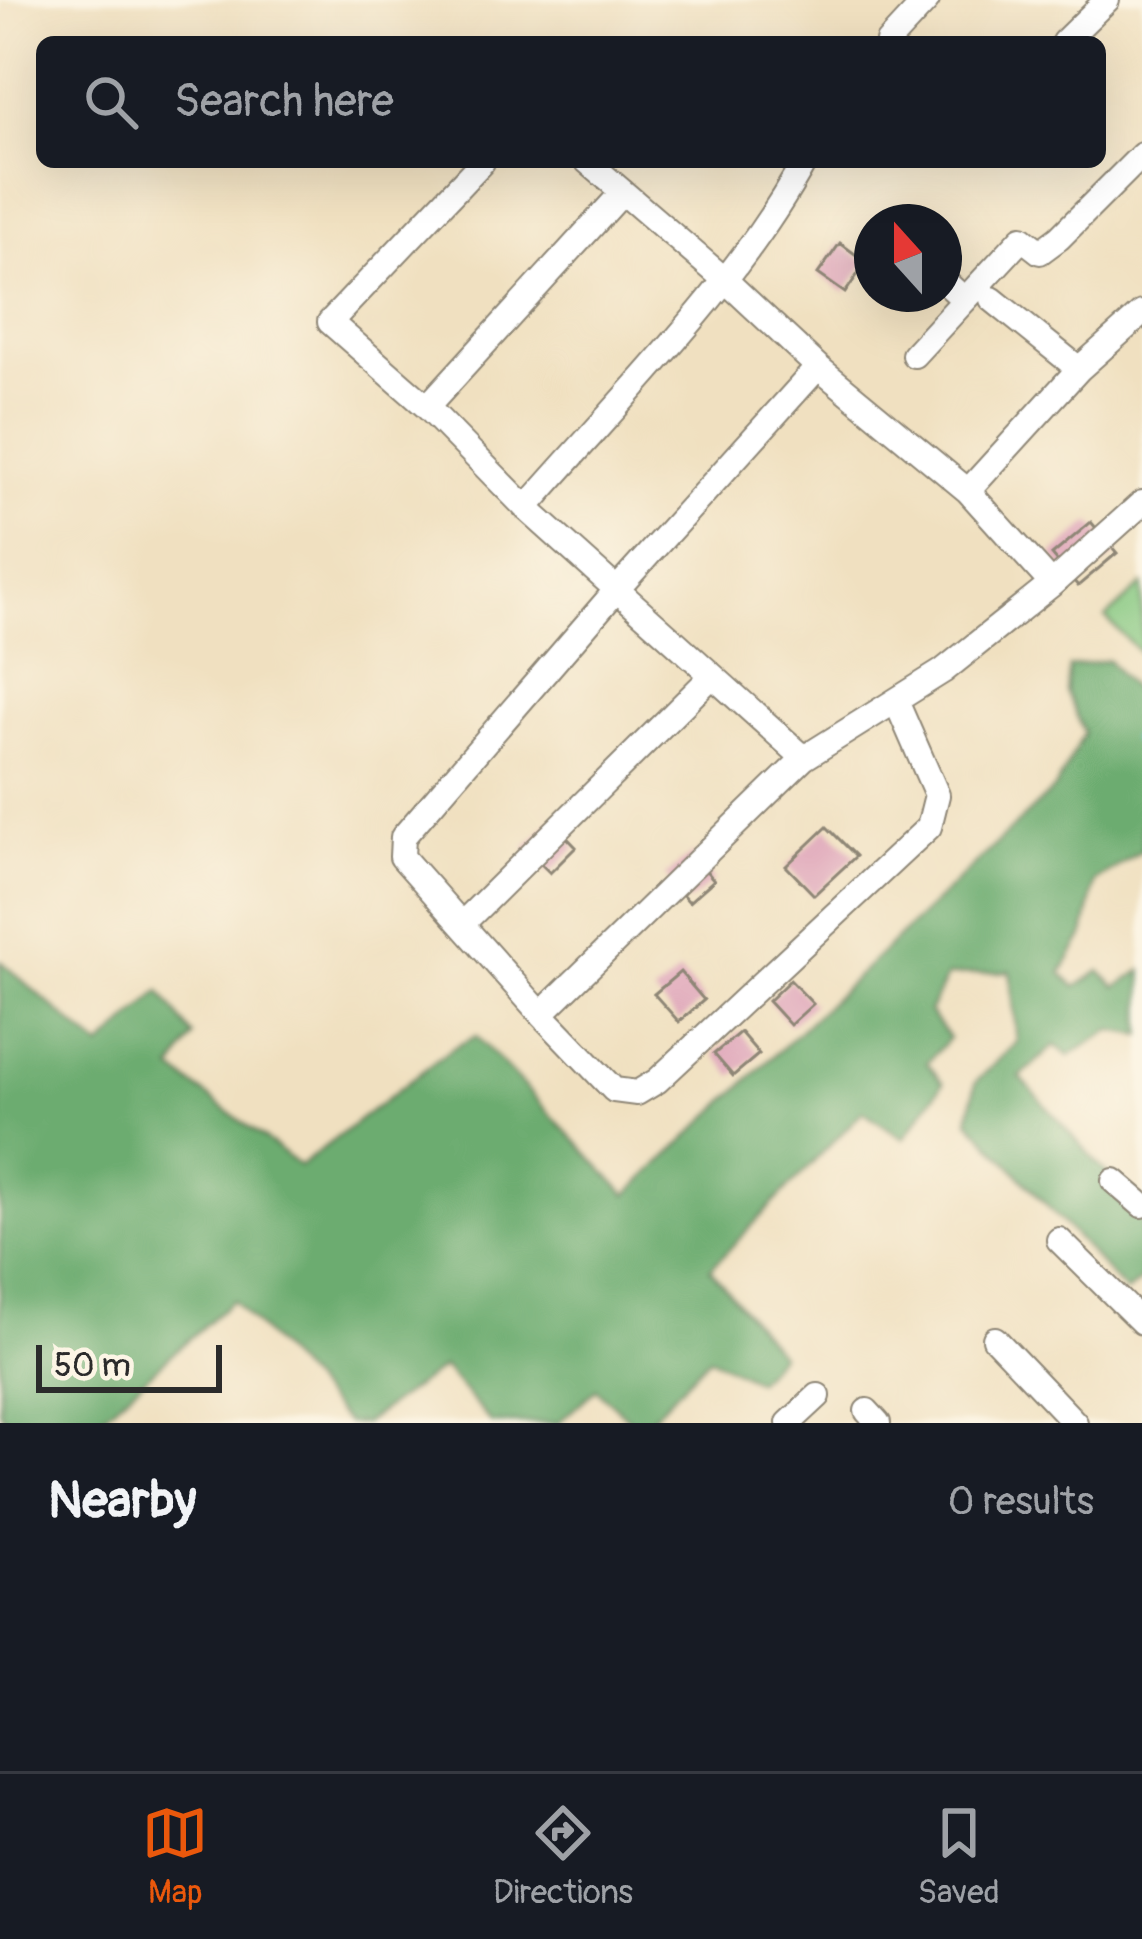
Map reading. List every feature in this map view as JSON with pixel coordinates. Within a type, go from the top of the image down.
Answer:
[{"type":"street","points":[[899,36],[927,0]]},
{"type":"street","points":[[1070,36],[1107,0]]},
{"type":"street","points":[[914,355],[1022,238],[1040,252],[1142,155]]},
{"type":"street","points":[[476,168],[331,322],[428,407],[526,508],[804,758]]},
{"type":"street","points":[[595,168],[818,367],[968,491],[1052,584]]},
{"type":"street","points":[[526,508],[724,279],[801,168]]},
{"type":"street","points":[[428,407],[623,191]]},
{"type":"street","points":[[962,297],[965,300]]},
{"type":"street","points":[[992,298],[1079,369]]},
{"type":"street","points":[[968,491],[1079,369],[1142,313]]},
{"type":"street","points":[[818,367],[403,837],[402,856],[614,1090],[637,1093],[657,1081],[928,826],[937,795],[896,700]]},
{"type":"street","points":[[542,1014],[804,758],[944,671],[1052,584],[1142,502]]},
{"type":"street","points":[[462,924],[712,676]]},
{"type":"street","points":[[1114,1180],[1142,1205]]},
{"type":"street","points":[[1059,1240],[1142,1322]]},
{"type":"street","points":[[995,1339],[1075,1423]]},
{"type":"street","points":[[789,1423],[818,1396]]},
{"type":"green space","points":[[1142,585],[1142,655],[1106,618]]},
{"type":"green space","points":[[1108,660],[1142,700],[1142,850],[1095,882],[1084,935],[1061,973],[1076,987],[1100,971],[1116,987],[1142,970],[1142,1035],[1111,1030],[1069,1056],[1055,1045],[1020,1077],[1142,1213],[1142,1280],[1126,1292],[969,1120],[975,1083],[1017,1042],[1010,971],[947,976],[929,1012],[949,1038],[927,1063],[943,1083],[904,1139],[863,1111],[710,1269],[780,1354],[756,1381],[709,1357],[646,1423],[634,1423],[596,1389],[558,1423],[491,1423],[443,1367],[364,1423],[347,1423],[233,1300],[94,1423],[6,1423],[0,1410],[0,961],[101,1048],[160,991],[193,1036],[173,1070],[300,1166],[451,1049],[476,1036],[627,1195],[1056,787],[1084,733],[1066,692],[1069,667]]},
{"type":"building","points":[[840,243],[854,253],[854,280],[845,293],[818,274]]},
{"type":"building","points":[[1091,522],[1117,553],[1078,586],[1052,555]]},
{"type":"building","points":[[551,821],[576,847],[550,873],[525,848]]},
{"type":"building","points":[[827,827],[856,856],[814,895],[786,866]]},
{"type":"building","points":[[692,854],[714,880],[689,902],[666,876]]},
{"type":"building","points":[[680,972],[704,1000],[679,1022],[654,994]]},
{"type":"building","points":[[790,980],[813,1004],[790,1025],[768,1001]]},
{"type":"building","points":[[740,1032],[759,1054],[733,1076],[714,1054]]},
{"type":"waterway","points":[[1135,739],[1142,746]]}]
